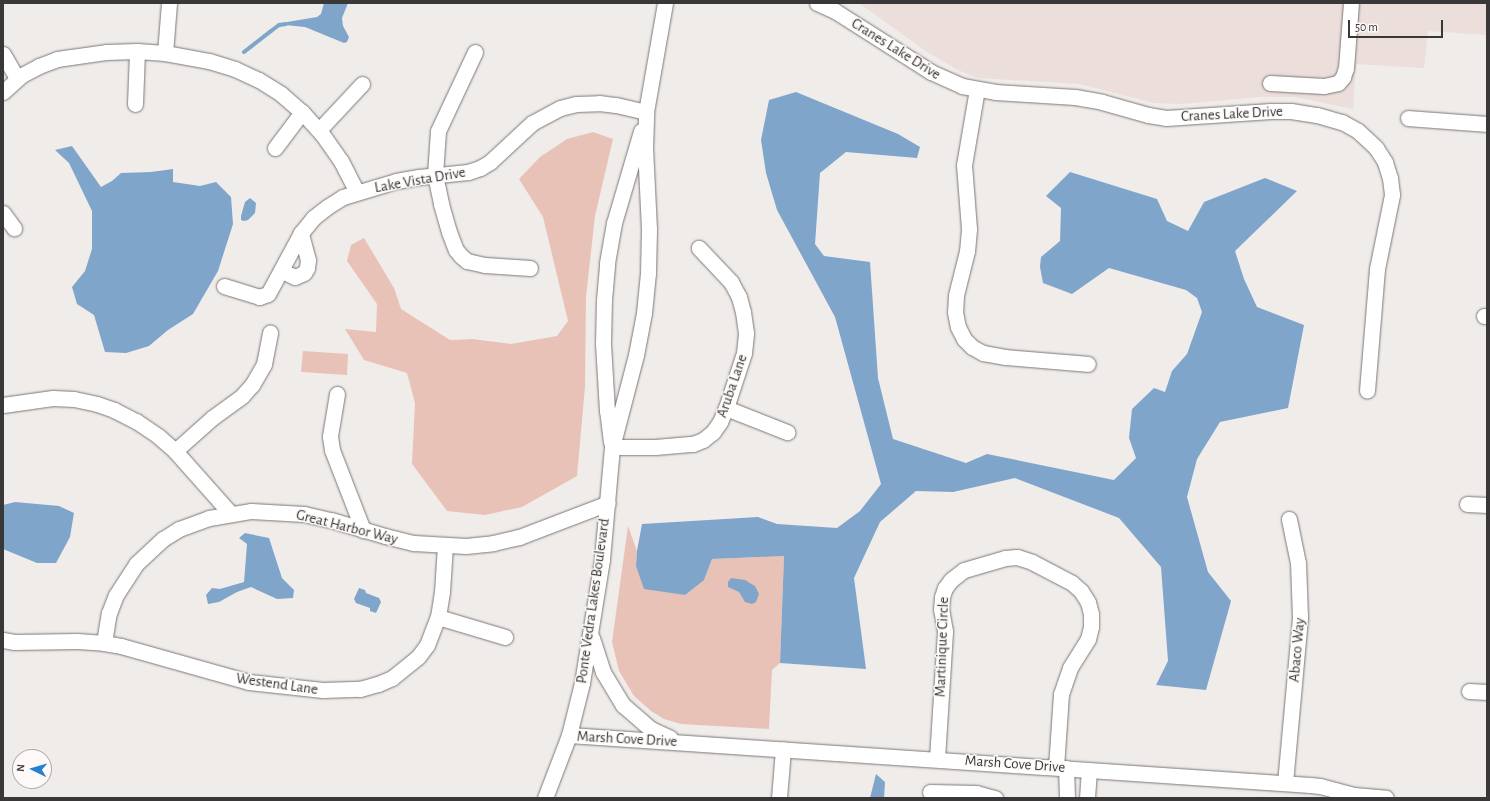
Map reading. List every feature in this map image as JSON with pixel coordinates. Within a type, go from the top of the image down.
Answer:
[{"type":"street","points":[[165,53],[169,3]]},
{"type":"street","name":"Ponte Vedra Lakes Boulevard","points":[[612,447],[607,411],[603,343],[604,300],[607,271],[614,223],[646,112],[665,3]]},
{"type":"street","name":"Cranes Lake Drive","points":[[817,3],[835,11],[931,72],[962,86],[977,89],[1075,97],[1166,118],[1271,110],[1291,111],[1329,118],[1342,122],[1358,131],[1376,148],[1385,162],[1390,178],[1392,195],[1377,270],[1368,391]]},
{"type":"street","points":[[1270,83],[1324,86],[1338,83],[1343,77],[1346,68],[1352,3]]},
{"type":"street","points":[[3,92],[17,78],[39,66],[57,59],[106,52],[137,52],[165,53],[209,60],[235,69],[259,80],[281,94],[302,112],[319,130],[341,161],[358,192]]},
{"type":"street","points":[[135,104],[137,52]]},
{"type":"street","points":[[476,52],[438,131],[435,176],[449,232],[456,250],[461,256],[467,261],[485,265],[530,268]]},
{"type":"street","points":[[3,54],[17,78]]},
{"type":"street","points":[[319,130],[362,84]]},
{"type":"street","points":[[977,89],[964,165],[969,229],[967,251],[956,296],[955,312],[958,327],[964,339],[972,347],[983,353],[1005,357],[1088,364]]},
{"type":"street","name":"Lake Vista Drive","points":[[224,286],[259,297],[268,294],[282,271],[301,233],[313,218],[327,206],[343,197],[396,181],[468,172],[480,168],[490,162],[532,123],[560,108],[576,104],[599,103],[616,105],[646,112]]},
{"type":"street","points":[[275,148],[302,112]]},
{"type":"street","name":"Ponte Vedra Lakes Boulevard","points":[[545,798],[569,735],[582,683],[592,634],[602,559],[612,447],[636,354],[644,313],[648,273],[649,229],[645,148],[646,112]]},
{"type":"street","points":[[1408,118],[1487,124]]},
{"type":"street","points":[[3,213],[14,228]]},
{"type":"street","points":[[282,271],[295,277],[304,273],[307,268],[308,260],[301,233]]},
{"type":"street","name":"Aruba Lane","points":[[612,447],[655,447],[693,444],[703,440],[713,432],[720,422],[744,353],[746,333],[744,312],[739,297],[731,282],[699,248]]},
{"type":"street","points":[[175,451],[212,418],[242,396],[252,385],[264,364],[270,333]]},
{"type":"street","points":[[337,394],[330,436],[332,450],[363,530]]},
{"type":"street","points":[[3,405],[53,398],[74,399],[97,404],[136,421],[158,436],[175,451],[231,514]]},
{"type":"street","points":[[726,408],[787,432]]},
{"type":"street","name":"Great Harbor Way","points":[[104,643],[109,613],[116,595],[129,574],[149,551],[179,530],[209,518],[231,514],[272,511],[304,514],[414,543],[445,546],[466,546],[493,543],[519,537],[608,503]]},
{"type":"street","points":[[1467,504],[1487,505]]},
{"type":"street","name":"Abaco Way","points":[[1285,783],[1300,617],[1298,563],[1289,519]]},
{"type":"street","name":"Westend Lane","points":[[7,642],[77,641],[104,643],[121,646],[249,682],[323,690],[352,690],[378,684],[392,678],[405,669],[428,645],[438,618],[442,592],[445,546]]},
{"type":"street","name":"Martinique Circle","points":[[937,759],[945,631],[941,610],[942,597],[945,588],[951,580],[964,570],[1005,558],[1017,558],[1032,562],[1072,583],[1088,602],[1091,614],[1092,627],[1088,640],[1070,668],[1061,694],[1061,767],[1067,798]]},
{"type":"street","points":[[438,618],[505,637]]},
{"type":"street","name":"Marsh Cove Drive","points":[[592,634],[595,651],[603,672],[613,691],[624,705],[651,729],[665,736],[684,742]]},
{"type":"street","points":[[1469,691],[1487,692]]},
{"type":"street","name":"Marsh Cove Drive","points":[[569,735],[1285,783],[1320,786],[1344,793],[1386,798]]},
{"type":"street","points":[[779,798],[783,749]]},
{"type":"street","points":[[1087,798],[1089,770]]},
{"type":"street","points":[[930,792],[976,793],[995,798]]},
{"type":"shaded area","points":[[859,3],[1487,3],[1487,35],[1428,31],[1424,68],[1356,64],[1353,109],[1295,97],[1259,97],[1181,104],[1154,103],[1079,84],[978,78],[958,70],[927,52]]},
{"type":"shaded area","points":[[593,132],[613,139],[595,216],[586,297],[585,387],[577,476],[522,507],[485,515],[447,511],[412,464],[415,403],[407,373],[364,360],[345,329],[376,332],[377,304],[347,261],[351,245],[364,238],[394,288],[401,309],[450,340],[472,339],[511,344],[557,336],[568,321],[543,217],[519,179],[540,157],[567,139]]},
{"type":"shaded area","points":[[303,351],[348,354],[347,375],[301,372]]},
{"type":"shaded area","points":[[628,526],[637,551],[636,566],[704,580],[712,559],[784,556],[780,663],[772,670],[769,729],[681,724],[664,719],[651,711],[634,696],[619,671],[612,642]]},
{"type":"water","points":[[324,3],[348,3],[342,18],[343,26],[349,37],[347,42],[344,43],[305,27],[285,25],[287,22],[317,17],[321,14]]},
{"type":"water","points":[[796,92],[898,134],[920,147],[917,158],[846,152],[820,173],[815,244],[824,256],[870,262],[878,378],[893,439],[966,463],[987,454],[1114,480],[1136,458],[1129,438],[1132,409],[1154,388],[1165,392],[1172,371],[1187,354],[1202,312],[1197,298],[1186,290],[1109,268],[1072,294],[1043,283],[1040,267],[1041,257],[1060,241],[1061,208],[1046,196],[1070,172],[1157,199],[1167,221],[1188,231],[1204,202],[1265,178],[1297,191],[1235,251],[1244,279],[1257,307],[1304,325],[1288,408],[1220,422],[1197,459],[1187,497],[1208,572],[1231,601],[1206,690],[1156,685],[1168,661],[1161,567],[1119,518],[1015,478],[953,492],[916,491],[880,522],[854,578],[866,669],[780,663],[784,556],[712,559],[704,580],[685,595],[644,589],[636,566],[642,524],[758,517],[777,524],[837,528],[860,511],[881,484],[835,317],[777,210],[766,173],[761,140],[769,100]]},
{"type":"water","points":[[72,146],[101,187],[112,181],[121,173],[151,172],[173,169],[173,182],[200,186],[216,182],[231,197],[233,224],[218,271],[193,314],[168,330],[149,346],[126,353],[105,352],[94,315],[77,304],[72,287],[85,271],[92,249],[92,211],[69,163],[55,150]]},
{"type":"water","points":[[250,198],[256,203],[255,213],[248,220],[241,220],[245,202]]},
{"type":"water","points":[[15,502],[59,506],[74,513],[70,537],[56,563],[37,563],[3,549],[3,505]]},
{"type":"water","points":[[245,533],[269,538],[282,578],[294,590],[293,598],[277,599],[251,587],[237,592],[219,602],[208,604],[206,595],[212,588],[220,589],[244,582],[247,544],[239,538]]},
{"type":"water","points":[[731,578],[745,580],[755,586],[759,594],[756,602],[752,604],[745,602],[739,592],[728,587],[728,582]]},
{"type":"water","points":[[359,588],[365,590],[366,593],[379,598],[381,602],[376,613],[370,611],[370,608],[356,603],[354,599]]},
{"type":"water","points":[[876,774],[885,782],[884,798],[870,798]]},
{"type":"waterway","points":[[244,52],[279,25],[286,24]]}]
